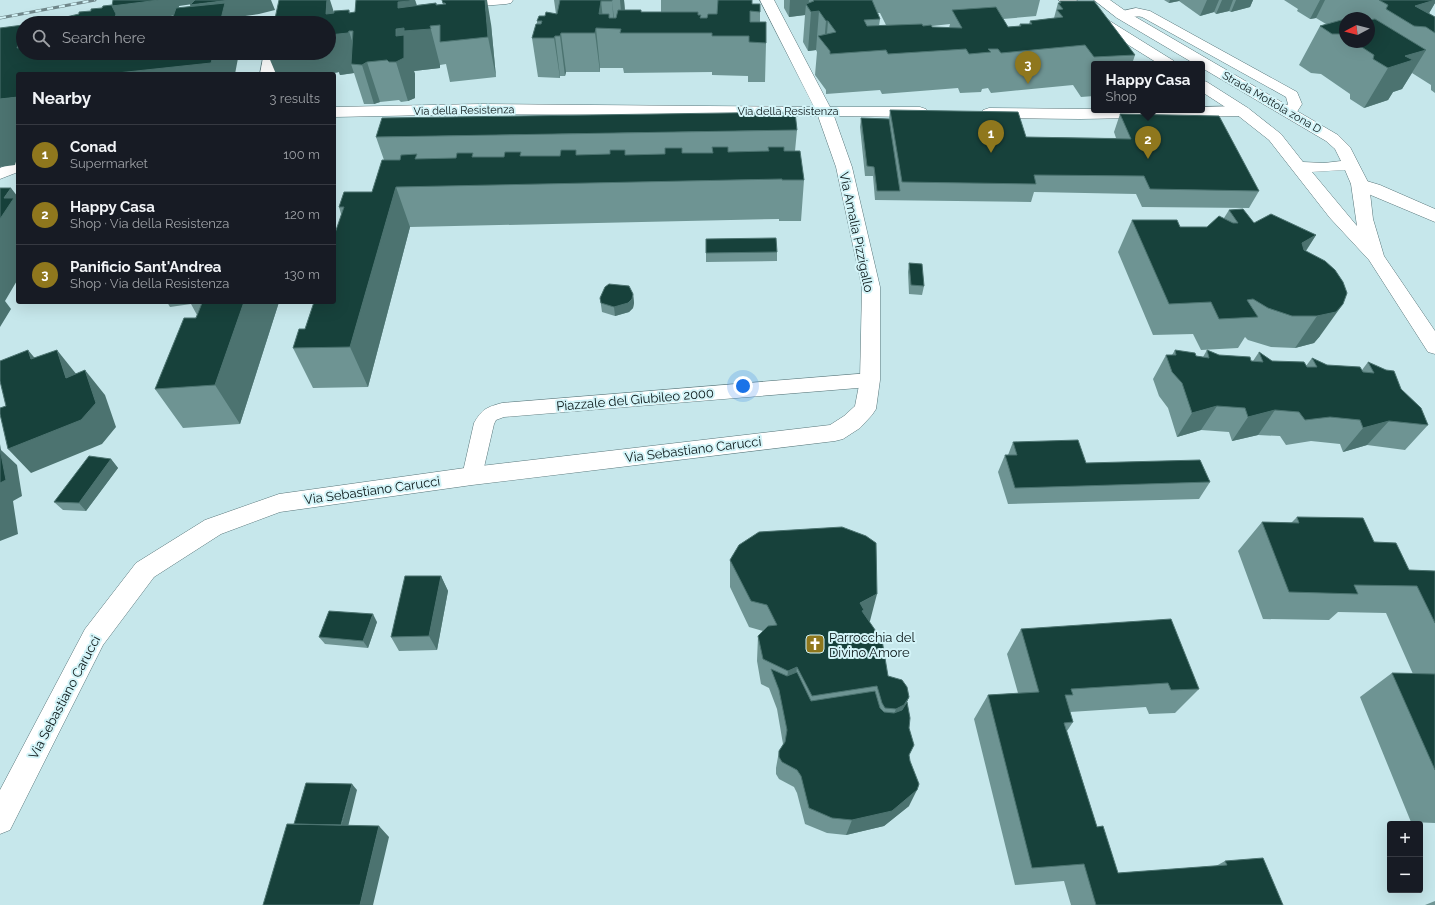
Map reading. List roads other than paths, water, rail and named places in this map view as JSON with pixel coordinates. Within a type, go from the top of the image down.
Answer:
[{"type":"street","points":[[445,5],[506,0]]},
{"type":"street","name":"Via Amalia Pizzigallo","points":[[767,0],[824,111],[844,167],[871,287],[870,380]]},
{"type":"street","name":"Strada Mottola zona D","points":[[1101,0],[1122,15],[1202,61]]},
{"type":"street","points":[[1069,2],[1164,61]]},
{"type":"street","points":[[769,35],[801,95],[824,111]]},
{"type":"street","points":[[268,72],[270,60]]},
{"type":"street","name":"Strada Mottola zona D","points":[[1205,63],[1290,112],[1332,138],[1342,147],[1360,184],[1364,219],[1375,256]]},
{"type":"street","name":"Strada Mottola zona D","points":[[1205,86],[1242,110],[1275,137],[1336,214],[1375,256],[1435,347]]},
{"type":"street","name":"Via della Resistenza","points":[[336,112],[481,109],[937,112]]},
{"type":"street","points":[[1205,111],[1242,110]]},
{"type":"street","points":[[976,113],[1120,113]]},
{"type":"street","points":[[1298,166],[1313,168],[1337,168],[1351,164]]},
{"type":"street","points":[[0,174],[16,167]]},
{"type":"street","points":[[1360,184],[1435,216]]},
{"type":"street","name":"Via Sebastiano Carucci","points":[[0,820],[94,637],[145,570],[213,527],[279,503],[472,476],[835,432],[852,422],[865,409],[870,380]]},
{"type":"lane","points":[[1061,14],[1069,2]]},
{"type":"lane","name":"Piazzale del Giubileo 2000","points":[[472,476],[484,423],[489,415],[502,410],[870,380]]},
{"type":"railway","points":[[0,18],[95,0]]},
{"type":"place","name":"Panificio Sant'Andrea","points":[[1028,84]]},
{"type":"place","name":"Conad","points":[[991,153]]},
{"type":"place","name":"Happy Casa","points":[[1148,159]]},
{"type":"place","name":"Parrocchia del Divino Amore","points":[[815,644]]}]
